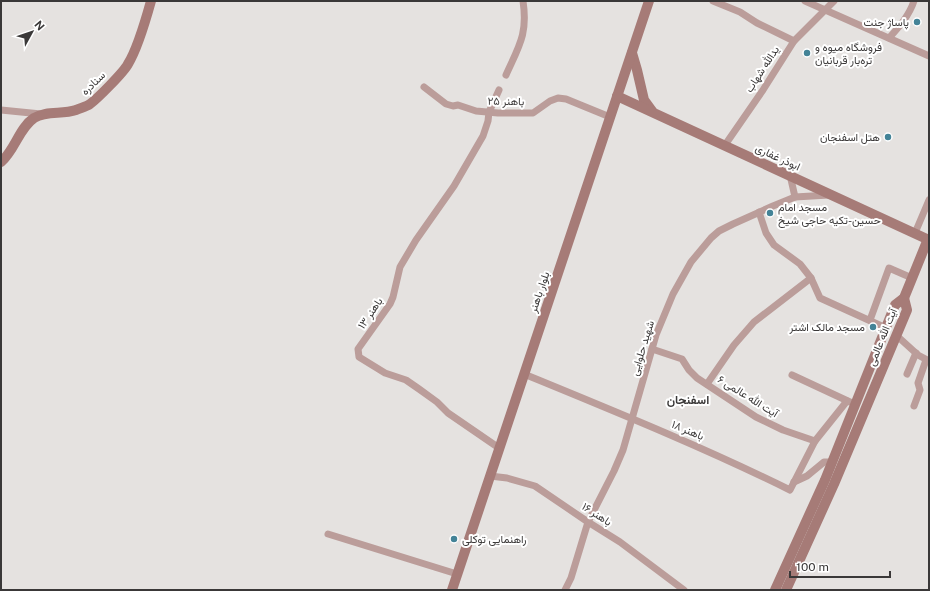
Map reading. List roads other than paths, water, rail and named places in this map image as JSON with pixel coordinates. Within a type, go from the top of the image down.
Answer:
[{"type":"street","name":"سنادره","points":[[42,114],[73,111],[90,104],[102,92],[128,65],[139,39],[151,1]]},
{"type":"street","points":[[506,75],[525,30],[523,1]]},
{"type":"street","name":"بلوار باهنر","points":[[452,590],[649,1]]},
{"type":"street","points":[[713,1],[740,12],[794,41]]},
{"type":"street","points":[[805,1],[889,38],[928,53]]},
{"type":"street","points":[[889,38],[902,24],[912,8],[914,1]]},
{"type":"street","name":"یدالله شهاب","points":[[725,145],[763,90],[794,41],[831,2]]},
{"type":"street","points":[[632,53],[638,70],[644,100],[653,112]]},
{"type":"street","name":"باهنر ۲۵","points":[[424,87],[446,104],[476,111],[498,113],[533,113],[558,98],[566,99],[610,117]]},
{"type":"street","name":"باهنر ۱۳","points":[[499,90],[489,112],[488,121],[483,136],[454,186],[416,240],[400,267],[390,304],[358,350],[359,358],[385,373],[406,380],[437,402],[448,413],[499,448]]},
{"type":"street","name":"ابوذر غفاری","points":[[617,96],[928,239]]},
{"type":"street","points":[[1,110],[42,114]]},
{"type":"street","points":[[1,162],[7,157],[24,128],[32,119],[42,114]]},
{"type":"street","points":[[790,176],[795,197]]},
{"type":"street","name":"شهید حلوایی","points":[[565,590],[571,578],[588,522],[620,457],[633,418],[656,335],[673,294],[692,262],[712,238],[720,231],[759,212],[795,197],[832,195]]},
{"type":"street","points":[[914,233],[929,200]]},
{"type":"street","points":[[759,212],[766,233],[774,245],[800,264],[811,278],[820,298],[886,328]]},
{"type":"street","points":[[904,298],[928,239]]},
{"type":"street","points":[[870,320],[889,268],[912,278]]},
{"type":"street","points":[[707,384],[734,345],[754,322],[811,278]]},
{"type":"street","name":"آیت الله عالمی","points":[[775,590],[829,482],[896,335],[907,310],[904,298],[895,305],[886,328],[851,403],[832,462],[829,482],[786,590]]},
{"type":"street","points":[[896,335],[916,354],[927,361],[918,383],[920,390],[914,406]]},
{"type":"street","name":"آیت الله عالمی ۶","points":[[652,349],[682,359],[689,370],[756,417],[783,430],[816,441]]},
{"type":"street","points":[[907,374],[916,354]]},
{"type":"street","name":"باهنر ۱۸","points":[[524,374],[633,418],[730,460],[790,490],[794,482]]},
{"type":"street","points":[[792,375],[851,403],[816,441],[794,482]]},
{"type":"street","points":[[794,482],[807,476],[824,462],[832,462]]},
{"type":"street","name":"باهنر ۱۶","points":[[490,476],[507,478],[535,486],[620,542],[684,590]]},
{"type":"street","points":[[328,534],[457,574]]},
{"type":"place","name":"پاساژ جنت","points":[[917,22]]},
{"type":"place","name":"فروشگاه میوه و تره‌بار قربانیان","points":[[807,53]]},
{"type":"place","name":"هتل اسفنجان","points":[[888,137]]},
{"type":"place","name":"مسجد امام حسین-تکیه حاجی شیخ","points":[[770,213]]},
{"type":"place","name":"مسجد مالک اشتر","points":[[873,327]]},
{"type":"place","name":"راهنمایی توکلی","points":[[454,539]]},
{"type":"district","name":"اسفنجان","points":[[688,400]]}]
